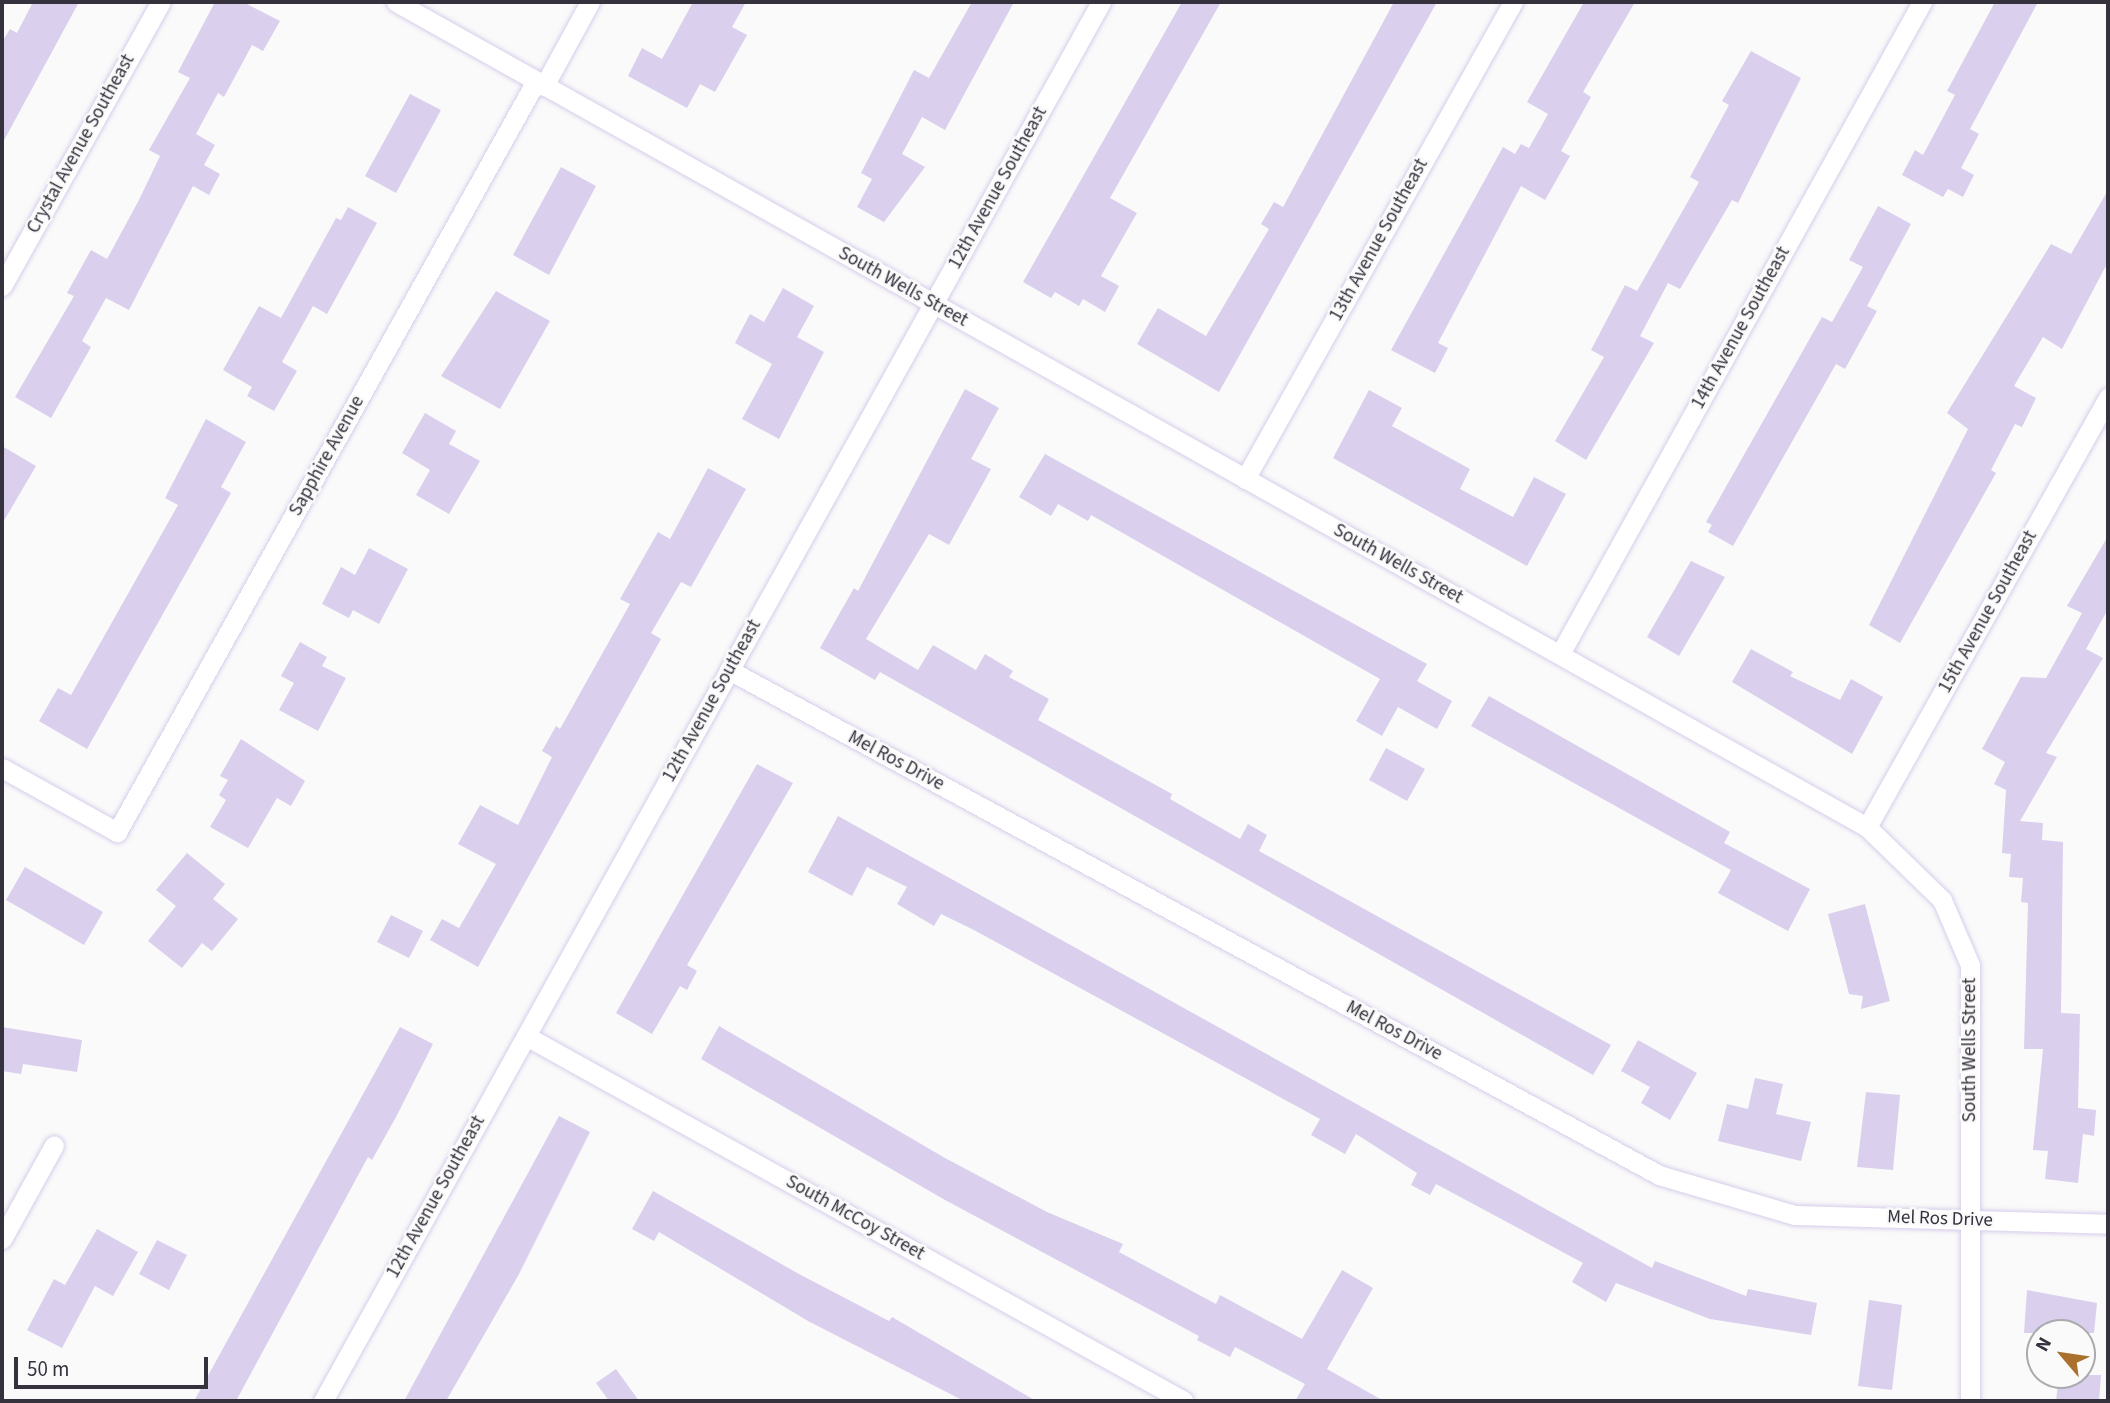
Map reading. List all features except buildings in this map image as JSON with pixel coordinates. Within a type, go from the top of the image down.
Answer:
[{"type":"street","name":"Crystal Avenue Southeast","points":[[2,286],[160,2]]},
{"type":"street","name":"South Wells Street","points":[[396,2],[1867,827],[1942,900],[1970,965],[1970,1401]]},
{"type":"street","name":"Sapphire Avenue","points":[[2,768],[117,832],[540,83],[590,2]]},
{"type":"street","name":"12th Avenue Southeast","points":[[323,1401],[1101,2]]},
{"type":"street","name":"13th Avenue Southeast","points":[[1245,479],[1513,2]]},
{"type":"street","name":"14th Avenue Southeast","points":[[1560,654],[1922,2]]},
{"type":"street","name":"15th Avenue Southeast","points":[[1867,827],[2108,397]]},
{"type":"street","name":"Mel Ros Drive","points":[[729,670],[1659,1175],[1795,1215],[2108,1224]]},
{"type":"street","name":"South McCoy Street","points":[[526,1036],[1184,1401]]},
{"type":"street","points":[[2,1239],[54,1145]]}]
